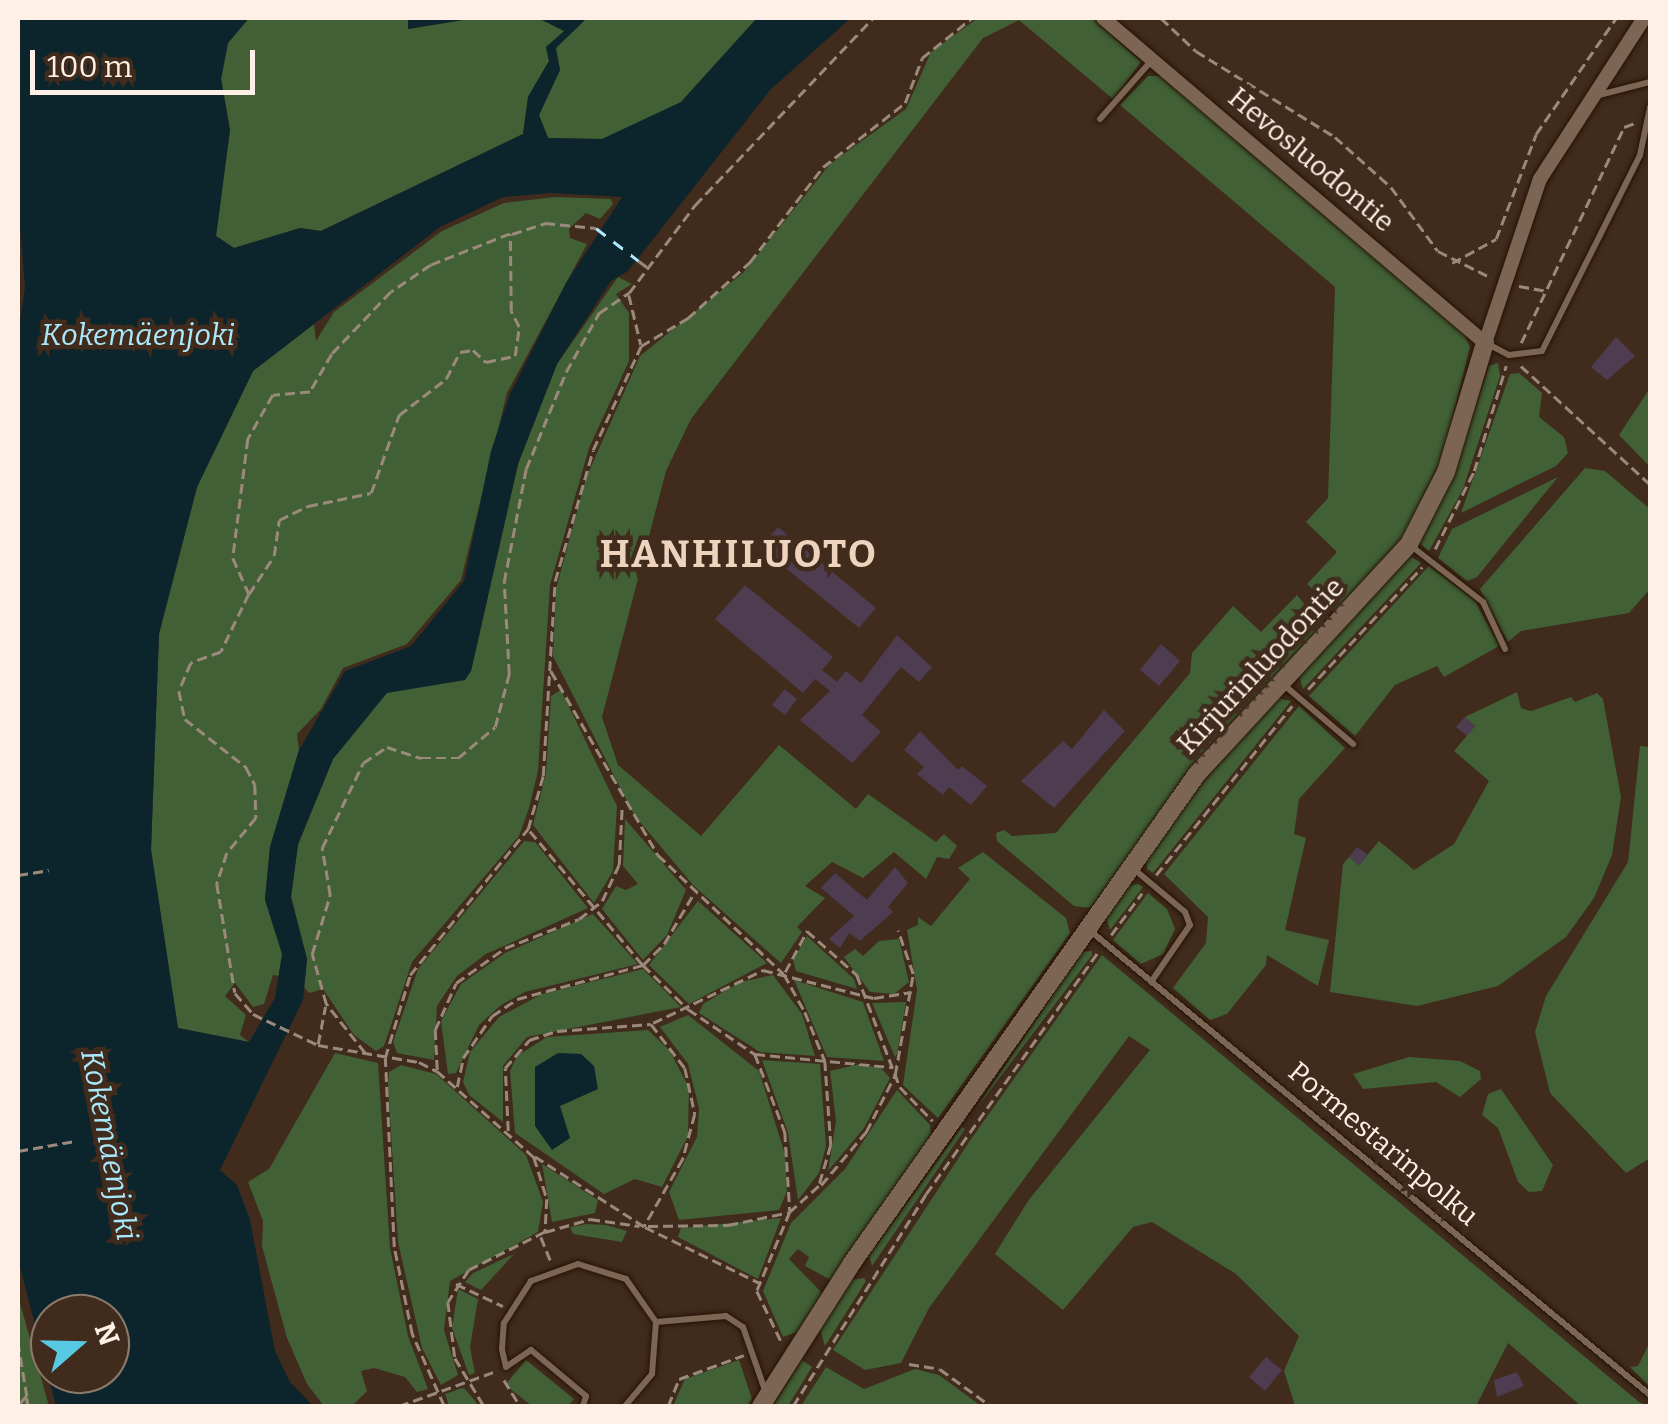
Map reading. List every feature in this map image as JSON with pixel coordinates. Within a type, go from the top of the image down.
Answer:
[{"type":"street","name":"Hevosluodontie","points":[[1103,18],[1485,343]]},
{"type":"street","name":"Kirjurinluodontie","points":[[764,1401],[944,1131],[1219,746],[1409,544],[1446,472],[1540,180],[1644,18]]},
{"type":"lane","points":[[1100,119],[1153,60]]},
{"type":"lane","points":[[1592,96],[1650,82]]},
{"type":"lane","points":[[1485,343],[1509,355],[1542,351],[1640,154],[1650,107]]},
{"type":"lane","points":[[1409,544],[1483,602],[1505,649]]},
{"type":"lane","points":[[1280,681],[1354,744]]},
{"type":"lane","points":[[1130,866],[1184,912],[1190,926],[1151,982]]},
{"type":"lane","name":"Pormestarinpolku","points":[[1087,928],[1650,1395]]},
{"type":"lane","points":[[583,1406],[586,1396],[530,1350],[506,1368],[502,1349],[510,1309],[531,1281],[553,1268],[604,1267],[626,1279],[656,1322],[652,1374],[625,1406]]},
{"type":"lane","points":[[656,1322],[726,1316],[742,1328],[764,1401]]},
{"type":"path","points":[[366,1054],[326,1004],[312,954],[330,895],[322,848],[363,763],[387,747],[421,758],[458,758],[495,727],[509,674],[504,582],[526,470],[566,372],[594,332],[600,313],[629,293],[695,205],[873,18]]},
{"type":"path","points":[[641,346],[688,318],[750,262],[823,167],[905,103],[922,58],[972,18]]},
{"type":"path","points":[[1160,18],[1206,57],[1334,137],[1391,188],[1452,262],[1505,283],[1549,292]]},
{"type":"path","points":[[1452,262],[1496,239],[1536,134],[1616,18]]},
{"type":"path","points":[[1648,118],[1624,127],[1526,338],[1509,355],[1650,484]]},
{"type":"path","points":[[250,594],[233,558],[248,440],[273,396],[310,392],[332,354],[391,292],[432,266],[546,223],[596,228]]},
{"type":"path","points":[[510,234],[515,356],[486,362],[473,350],[460,352],[446,380],[400,415],[371,492],[308,506],[280,520],[274,556],[221,652],[191,663],[179,690],[185,719],[246,768],[255,785],[256,818],[227,853],[217,884],[235,993],[253,1014],[318,1045],[437,1071],[534,1157],[644,1226],[762,1284]]},
{"type":"path","points":[[639,261],[648,268]]},
{"type":"path","points":[[444,1406],[412,1334],[394,1247],[385,1168],[385,1058],[410,974],[528,828],[543,776],[554,581],[570,515],[641,346],[629,293]]},
{"type":"path","points":[[550,670],[574,701],[622,802],[658,856],[784,974],[824,1061],[831,1145],[820,1186]]},
{"type":"path","points":[[437,1071],[440,1007],[463,976],[505,948],[594,910],[619,864],[622,802]]},
{"type":"path","points":[[528,828],[643,966],[688,1010],[755,1054],[892,1067]]},
{"type":"path","points":[[18,875],[50,870]]},
{"type":"path","points":[[457,1089],[473,1038],[517,999],[643,966],[664,944],[694,891]]},
{"type":"path","points":[[784,974],[807,931],[857,975],[908,1100],[944,1131]]},
{"type":"path","points":[[454,1283],[543,1234],[590,1219],[644,1226],[728,1224],[790,1212],[820,1186],[866,1132],[895,1075],[913,974],[898,931]]},
{"type":"path","points":[[508,1135],[506,1068],[529,1040],[556,1031],[651,1024],[688,1010],[738,978],[763,970],[865,996],[912,992]]},
{"type":"path","points":[[318,1045],[326,1004]]},
{"type":"path","points":[[644,1226],[683,1159],[695,1114],[686,1068],[651,1024]]},
{"type":"path","points":[[755,1054],[784,1132],[790,1212],[757,1291],[778,1341],[797,1347]]},
{"type":"path","points":[[18,1151],[75,1141]]},
{"type":"path","points":[[534,1157],[547,1199],[543,1234],[553,1268]]},
{"type":"path","points":[[454,1283],[510,1309]]},
{"type":"path","points":[[454,1283],[448,1329],[466,1382],[484,1406]]},
{"type":"path","points":[[18,1342],[28,1406]]},
{"type":"path","points":[[668,1406],[680,1379],[752,1352]]},
{"type":"path","points":[[910,1364],[940,1368],[992,1406]]},
{"type":"path","points":[[398,1406],[506,1368]]},
{"type":"path","points":[[506,1368],[502,1387],[520,1406]]},
{"type":"path","points":[[18,1406],[27,1396]]},
{"type":"green space","points":[[249,18],[408,18],[408,29],[475,18],[538,18],[565,31],[546,47],[549,61],[528,97],[523,134],[321,231],[300,228],[234,248],[216,236],[230,130],[221,79],[228,43]]},
{"type":"green space","points":[[584,18],[757,18],[681,102],[641,125],[602,139],[548,138],[539,115],[560,70],[555,48]]},
{"type":"green space","points":[[978,18],[1092,18],[1141,62],[1113,99],[1019,20],[983,38],[691,419],[666,471],[602,717],[618,765],[701,836],[779,745],[856,809],[868,794],[936,842],[944,834],[957,846],[949,859],[937,857],[926,879],[894,852],[863,878],[832,862],[805,886],[825,898],[797,927],[802,932],[781,963],[694,886],[634,815],[553,656],[556,589],[586,478],[640,356],[744,272],[830,164],[906,109],[931,52]]},
{"type":"green space","points":[[1148,76],[1161,76],[1463,332],[1470,347],[1438,475],[1409,530],[1337,611],[1307,584],[1337,552],[1306,522],[1328,498],[1335,287],[1120,105]]},
{"type":"green space","points":[[555,197],[611,199],[613,204],[600,219],[586,213],[569,229],[570,238],[587,244],[507,393],[461,580],[407,644],[343,668],[321,709],[297,734],[299,750],[270,847],[265,899],[283,954],[279,976],[273,975],[264,1004],[253,1007],[235,983],[225,996],[246,1015],[240,1035],[249,1042],[178,1028],[151,850],[159,634],[197,487],[253,371],[314,324],[316,341],[334,312],[442,231],[504,203]]},
{"type":"green space","points":[[618,277],[632,284],[616,294],[629,313],[629,361],[589,448],[550,585],[538,771],[529,808],[519,836],[412,962],[384,1046],[376,1051],[354,1035],[323,989],[309,993],[304,987],[307,959],[291,897],[298,845],[333,759],[387,692],[464,680],[471,671],[518,464],[557,364]]},
{"type":"green space","points":[[1498,363],[1500,376],[1463,489],[1429,551],[1418,542],[1456,467],[1489,366]]},
{"type":"green space","points":[[1519,373],[1542,393],[1539,417],[1564,437],[1568,453],[1556,466],[1461,513],[1510,374]]},
{"type":"green space","points":[[1650,388],[1650,467],[1619,435]]},
{"type":"green space","points":[[1585,468],[1605,471],[1650,509],[1650,589],[1629,613],[1521,631],[1508,642],[1480,589]]},
{"type":"green space","points":[[1558,477],[1477,577],[1467,581],[1438,558],[1452,529]]},
{"type":"green space","points":[[1410,556],[1421,563],[1303,689],[1298,673]]},
{"type":"green space","points":[[1429,566],[1475,601],[1499,646],[1444,677],[1437,666],[1395,685],[1355,736],[1309,696]]},
{"type":"green space","points":[[1297,595],[1322,626],[1209,746],[1090,908],[1074,906],[997,841],[996,833],[1004,830],[1012,836],[1056,833],[1190,673],[1192,653],[1233,606],[1261,632]]},
{"type":"green space","points":[[561,690],[617,806],[613,871],[594,903],[533,825],[546,773],[551,696]]},
{"type":"green space","points":[[1517,692],[1521,708],[1531,711],[1571,697],[1575,702],[1597,693],[1603,699],[1621,797],[1612,855],[1594,898],[1566,937],[1498,986],[1417,1006],[1330,992],[1343,864],[1349,857],[1359,865],[1379,841],[1414,870],[1454,844],[1489,781],[1454,751],[1475,726],[1465,717]]},
{"type":"green space","points":[[1276,698],[1291,701],[1153,873],[1147,869],[1147,859],[1183,806]]},
{"type":"green space","points":[[1299,706],[1345,748],[1299,799],[1294,834],[1306,838],[1285,930],[1329,940],[1318,986],[1267,955],[1266,965],[1227,1014],[1210,1020],[1173,988],[1206,943],[1208,917],[1164,874]]},
{"type":"green space","points":[[1640,746],[1650,747],[1650,1158],[1626,1173],[1550,1093],[1535,1032],[1546,996],[1628,862]]},
{"type":"green space","points":[[625,819],[686,890],[667,935],[643,960],[602,909],[616,886],[626,890],[638,884],[623,866]]},
{"type":"green space","points":[[524,841],[535,842],[588,908],[486,954],[457,976],[437,1006],[434,1060],[397,1053],[393,1042],[418,969]]},
{"type":"green space","points":[[983,852],[1066,918],[1070,933],[938,1118],[903,1085],[917,990],[907,930],[918,925],[918,917],[931,926],[970,879],[958,868]]},
{"type":"green space","points":[[1127,886],[1143,887],[1110,930],[1106,917]]},
{"type":"green space","points":[[1148,893],[1167,909],[1175,929],[1163,954],[1141,964],[1113,940]]},
{"type":"green space","points":[[698,901],[767,963],[689,1004],[649,965]]},
{"type":"green space","points":[[593,914],[638,964],[525,992],[501,1005],[479,1025],[456,1073],[448,1074],[441,1021],[461,984],[505,953]]},
{"type":"green space","points":[[807,936],[854,979],[857,989],[796,971],[793,960]]},
{"type":"green space","points":[[899,939],[909,982],[894,994],[870,992],[844,957],[855,949],[863,956],[879,941]]},
{"type":"green space","points":[[1092,951],[1092,955],[974,1112],[1082,952]]},
{"type":"green space","points":[[1102,955],[1648,1406],[1581,1406],[1508,1343],[1476,1406],[1295,1406],[1284,1371],[1299,1336],[1236,1274],[1152,1222],[1133,1227],[1063,1310],[995,1254],[1028,1201],[1150,1050],[1129,1036],[929,1308],[901,1363],[865,1370],[833,1350],[969,1142]]},
{"type":"green space","points":[[643,969],[681,1007],[527,1037],[503,1066],[503,1122],[469,1095],[463,1082],[470,1052],[499,1017],[542,994]]},
{"type":"green space","points":[[773,975],[802,1014],[815,1056],[760,1052],[699,1013],[703,1004],[740,982]]},
{"type":"green space","points":[[794,980],[863,1002],[884,1061],[827,1057]]},
{"type":"green space","points":[[906,1002],[897,1054],[895,1057],[872,1003]]},
{"type":"green space","points":[[688,1015],[759,1071],[785,1154],[787,1191],[779,1210],[679,1220],[669,1192],[697,1137],[699,1108],[688,1064],[660,1027]]},
{"type":"green space","points":[[648,1030],[670,1051],[689,1088],[688,1136],[662,1187],[635,1179],[604,1194],[515,1133],[510,1071],[517,1056],[547,1037]]},
{"type":"green space","points":[[335,1053],[378,1063],[390,1248],[408,1336],[428,1389],[417,1392],[405,1377],[374,1368],[361,1371],[367,1391],[352,1406],[324,1406],[307,1384],[287,1338],[262,1246],[263,1221],[248,1182],[269,1169]]},
{"type":"green space","points":[[1409,1057],[1460,1061],[1480,1071],[1481,1079],[1460,1097],[1436,1082],[1363,1089],[1353,1074]]},
{"type":"green space","points":[[762,1060],[820,1064],[826,1146],[819,1173],[798,1200],[788,1133]]},
{"type":"green space","points":[[860,1064],[881,1068],[890,1078],[864,1128],[828,1171],[836,1121],[830,1071]]},
{"type":"green space","points":[[401,1065],[436,1074],[526,1155],[543,1202],[538,1232],[450,1281],[444,1330],[458,1375],[441,1385],[422,1348],[398,1242],[388,1086],[389,1072]]},
{"type":"green space","points":[[1501,1089],[1553,1165],[1542,1191],[1529,1192],[1518,1182],[1498,1128],[1482,1115],[1488,1094]]},
{"type":"green space","points":[[897,1090],[930,1125],[931,1136],[831,1280],[805,1266],[809,1257],[798,1249],[789,1259],[822,1293],[797,1332],[783,1337],[763,1291],[791,1223],[845,1169]]},
{"type":"green space","points":[[962,1127],[965,1129],[872,1266],[869,1256]]},
{"type":"green space","points":[[542,1164],[598,1200],[595,1213],[552,1222]]},
{"type":"green space","points":[[781,1218],[758,1279],[678,1237],[681,1228]]},
{"type":"green space","points":[[587,1224],[627,1231],[622,1242],[573,1234],[570,1227]]},
{"type":"green space","points":[[514,1254],[481,1290],[465,1282],[473,1273]]},
{"type":"green space","points":[[852,1280],[866,1281],[825,1346],[820,1329]]},
{"type":"green space","points":[[458,1289],[478,1299],[470,1347],[475,1373],[469,1375],[452,1328]]},
{"type":"green space","points":[[18,1296],[30,1339],[30,1394],[46,1394],[49,1406],[20,1406]]},
{"type":"green space","points":[[1650,1342],[1650,1387],[1630,1367],[1638,1366]]},
{"type":"green space","points":[[526,1360],[574,1399],[568,1406],[532,1406],[505,1385]]},
{"type":"green space","points":[[739,1360],[752,1399],[747,1406],[673,1406],[685,1379]]},
{"type":"green space","points":[[802,1360],[812,1367],[788,1406],[773,1406]]},
{"type":"green space","points":[[826,1367],[864,1389],[915,1369],[939,1375],[981,1406],[801,1406]]},
{"type":"green space","points":[[462,1388],[479,1406],[449,1406],[445,1394]]},
{"type":"water","name":"Kokemäenjoki","points":[[18,18],[249,18],[228,43],[221,79],[230,130],[216,236],[234,248],[300,228],[321,231],[523,134],[528,97],[549,61],[546,47],[564,31],[538,18],[585,20],[556,48],[560,70],[539,115],[548,138],[602,139],[681,102],[757,18],[851,18],[771,89],[628,271],[611,281],[557,364],[518,464],[471,671],[465,680],[387,693],[333,759],[298,844],[291,897],[307,959],[303,1000],[220,1170],[237,1185],[250,1220],[275,1351],[290,1382],[313,1406],[56,1406],[53,1394],[130,1394],[130,1294],[30,1294],[30,1305],[18,1259],[18,334],[25,287],[18,201]],"holes":[[[551,193],[622,197],[566,283],[510,394],[491,451],[464,581],[411,646],[345,671],[299,750],[270,847],[265,900],[282,954],[275,998],[249,1042],[178,1028],[151,850],[159,634],[197,487],[253,371],[440,227],[503,197]]]},
{"type":"water","points":[[408,18],[475,18],[408,29]]},
{"type":"water","points":[[558,1053],[581,1054],[594,1066],[598,1089],[560,1106],[570,1138],[552,1150],[535,1126],[535,1067]]},
{"type":"building","points":[[1616,337],[1635,356],[1607,380],[1591,367]]},
{"type":"building","points":[[778,527],[876,608],[859,628],[760,547]]},
{"type":"building","points":[[745,585],[833,657],[822,670],[837,682],[846,671],[861,683],[897,635],[932,667],[919,682],[901,667],[862,715],[881,732],[852,763],[800,720],[830,691],[815,679],[803,693],[715,619]]},
{"type":"building","points":[[1161,644],[1180,661],[1159,686],[1140,670]]},
{"type":"building","points":[[785,689],[797,699],[785,715],[772,705]]},
{"type":"building","points":[[1104,710],[1125,731],[1054,808],[1021,781],[1063,741],[1072,749]]},
{"type":"building","points":[[1465,717],[1475,726],[1467,736],[1456,727]]},
{"type":"building","points":[[920,731],[958,770],[962,766],[987,786],[971,805],[949,787],[943,795],[917,774],[924,767],[904,750]]},
{"type":"building","points":[[1357,847],[1368,855],[1359,866],[1349,857]]},
{"type":"building","points":[[895,867],[908,883],[888,907],[893,912],[860,941],[849,933],[840,948],[829,939],[854,916],[821,888],[835,873],[867,900]]},
{"type":"building","points":[[1266,1357],[1282,1370],[1265,1391],[1249,1377]]},
{"type":"building","points":[[1517,1372],[1524,1386],[1497,1397],[1494,1380]]},
{"type":"ferry route","points":[[596,228],[639,261]]},
{"type":"district","name":"HANHILUOTO","points":[[739,555]]}]
